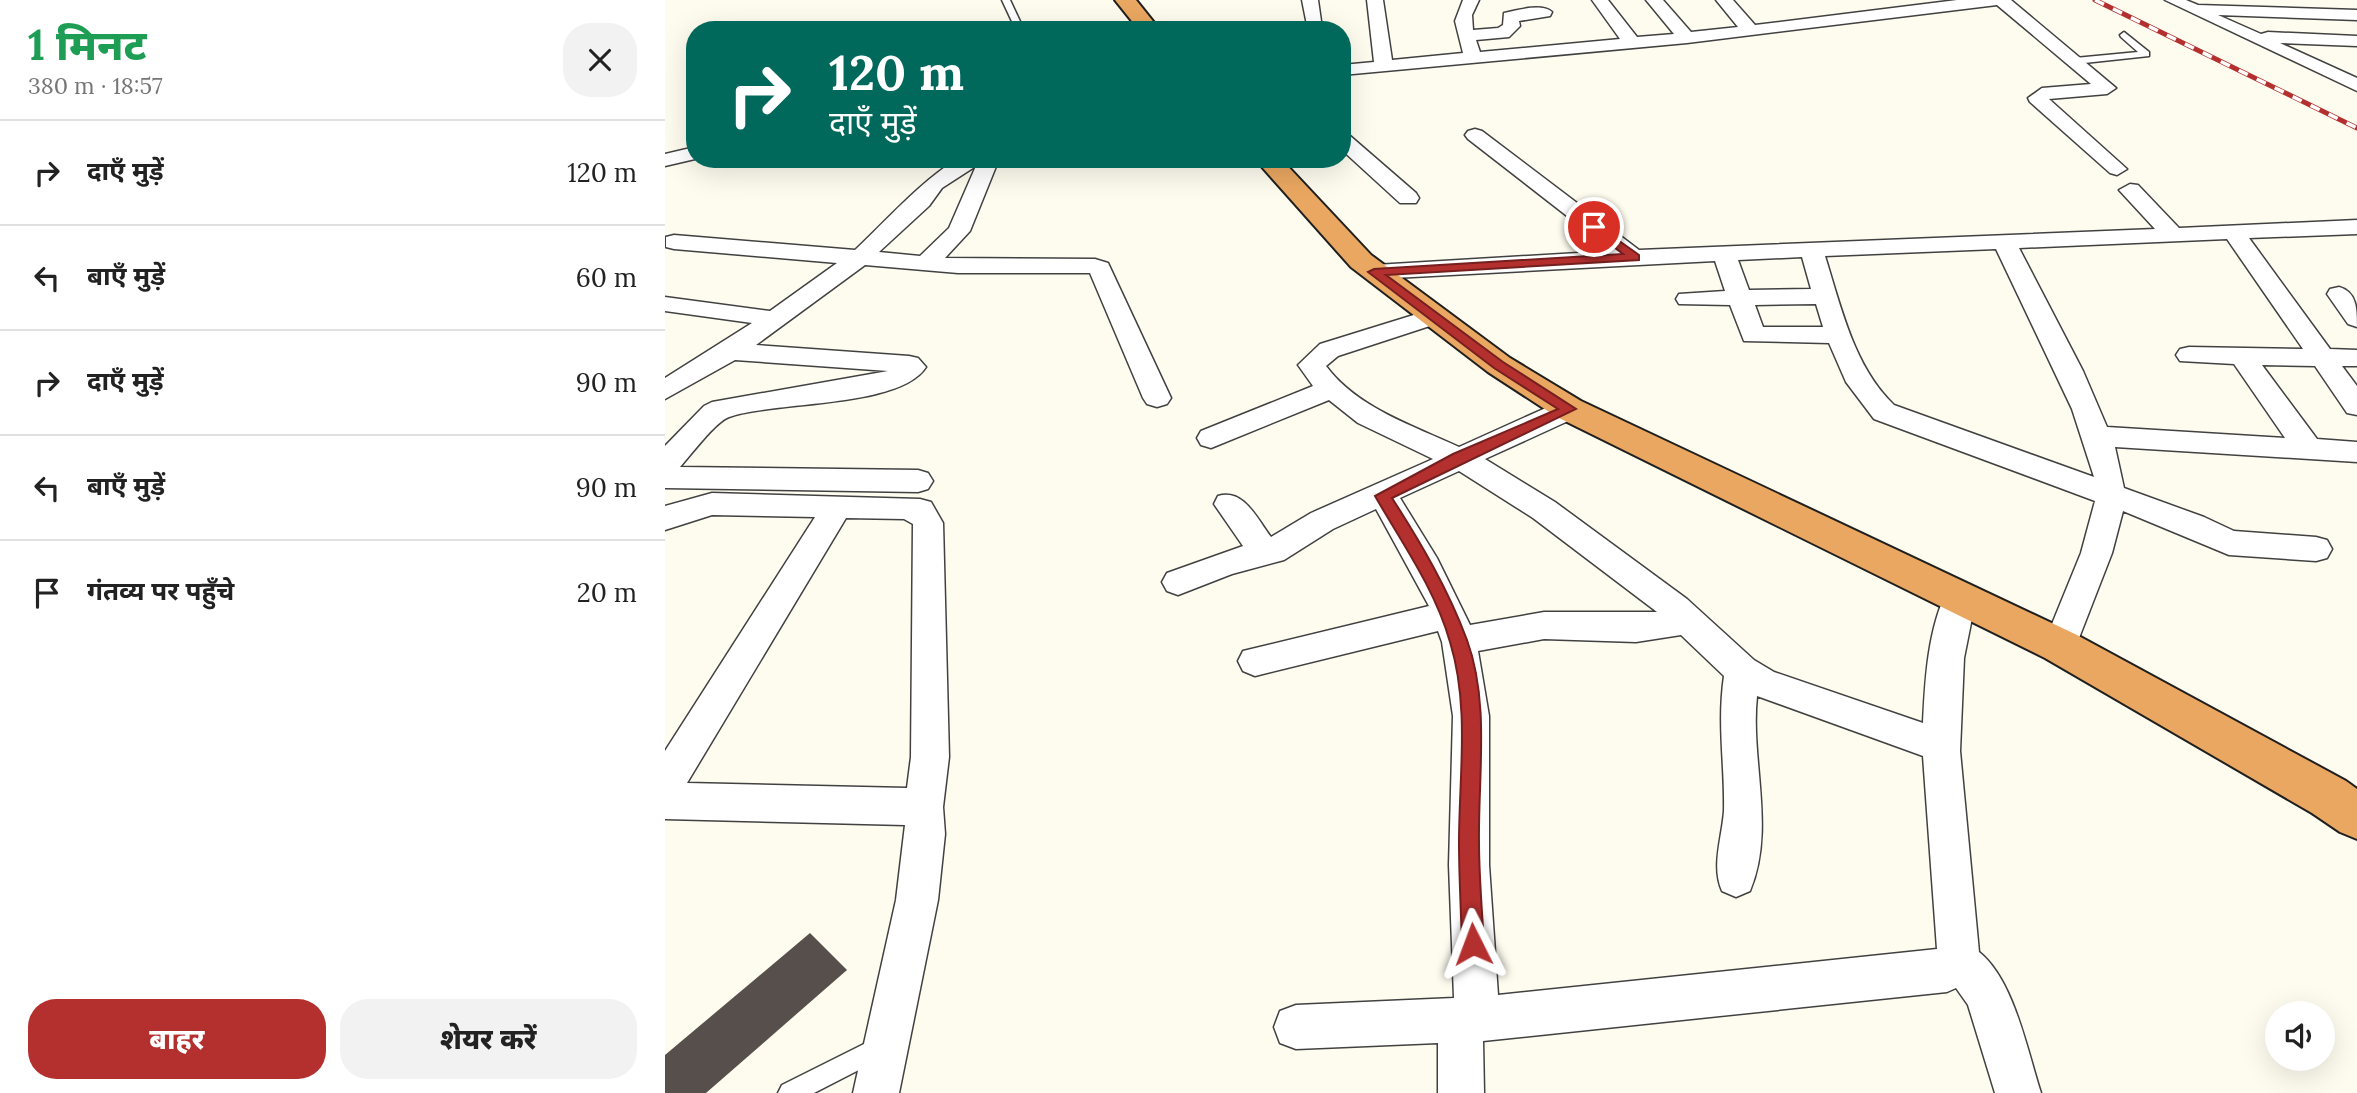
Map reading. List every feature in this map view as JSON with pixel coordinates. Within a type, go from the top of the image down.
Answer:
[{"type":"highway","points":[[1125,0],[1142,21]]},
{"type":"highway","points":[[1276,168],[1374,272],[1499,365],[1569,409],[2060,646],[2329,797],[2357,817]]},
{"type":"street","points":[[1310,0],[1313,21]]},
{"type":"street","points":[[1375,0],[1384,66]]},
{"type":"street","points":[[1471,0],[1462,13],[1474,57]]},
{"type":"street","points":[[1600,0],[1632,43]]},
{"type":"street","points":[[1654,0],[1687,38]]},
{"type":"street","points":[[1724,0],[1751,31]]},
{"type":"street","points":[[1351,69],[1687,38],[1942,3],[1999,0],[2107,88],[2042,94],[2037,98],[2117,169]]},
{"type":"street","points":[[2173,0],[2357,85]]},
{"type":"street","points":[[2191,8],[2357,15]]},
{"type":"street","points":[[2339,14],[2357,32]]},
{"type":"street","points":[[1467,36],[1503,33],[1511,28],[1510,17],[1547,16],[1575,49]]},
{"type":"street","points":[[2249,36],[2357,41]]},
{"type":"street","points":[[2325,70],[2357,70]]},
{"type":"street","points":[[1475,135],[1634,257]]},
{"type":"street","points":[[1351,147],[1408,198]]},
{"type":"street","points":[[665,160],[686,155]]},
{"type":"street","points":[[665,390],[730,351],[861,257],[921,201],[934,183],[958,168]]},
{"type":"street","points":[[926,263],[959,231],[985,168]]},
{"type":"street","points":[[2130,190],[2172,233]]},
{"type":"street","points":[[1374,272],[1634,257],[2357,227]]},
{"type":"street","points":[[2233,232],[2357,406]]},
{"type":"street","points":[[2004,241],[2097,436],[2111,481],[2107,517],[2060,646]]},
{"type":"street","points":[[674,242],[983,267],[1100,268],[1157,398]]},
{"type":"street","points":[[1812,250],[1840,335],[1867,395],[1884,412],[2193,525],[2223,541],[2316,549]]},
{"type":"street","points":[[1724,254],[1753,335],[1840,335]]},
{"type":"street","points":[[2339,294],[2357,319]]},
{"type":"street","points":[[1688,299],[1827,296]]},
{"type":"street","points":[[671,311],[776,319]]},
{"type":"street","points":[[1433,317],[1329,351],[1315,359],[1311,365],[1314,373],[1382,425],[1458,458],[1543,510],[1675,608],[1742,671],[1762,683],[1942,746]]},
{"type":"street","points":[[665,464],[714,413],[722,409],[834,392],[905,377],[913,367],[909,364],[730,351]]},
{"type":"street","points":[[2189,355],[2357,358]]},
{"type":"street","points":[[2242,356],[2309,450]]},
{"type":"street","points":[[1211,438],[1331,388]]},
{"type":"street","points":[[1178,582],[1225,563],[1265,554],[1322,521],[1383,496],[1458,458],[1569,409]]},
{"type":"street","points":[[2097,436],[2357,452]]},
{"type":"street","points":[[665,477],[918,481]]},
{"type":"street","points":[[1383,496],[1424,561],[1453,628],[1471,710],[1469,1019],[1461,1093]]},
{"type":"street","points":[[665,519],[688,509],[712,504],[920,510],[928,523],[930,757],[924,807],[925,834],[917,900],[876,1093]]},
{"type":"street","points":[[1229,504],[1265,554]]},
{"type":"street","points":[[665,785],[838,506]]},
{"type":"street","points":[[1960,598],[1947,637],[1942,746],[1958,962],[1976,978],[1987,996],[2018,1093]]},
{"type":"street","points":[[1255,661],[1453,628],[1539,626],[1635,630],[1659,628],[1685,620]]},
{"type":"street","points":[[1736,877],[1743,811],[1737,713],[1742,671]]},
{"type":"street","points":[[665,801],[924,807]]},
{"type":"street","points":[[1296,1027],[1469,1019],[1947,970],[1958,962]]},
{"type":"lane","points":[[1006,0],[1016,21]]},
{"type":"lane","points":[[2075,61],[2146,54],[2124,36]]},
{"type":"lane","points":[[790,1093],[888,1042]]},
{"type":"building","points":[[810,933],[847,970],[706,1093],[665,1093],[665,1055]]},
{"type":"railway","points":[[2095,0],[2357,128]]},
{"type":"route","points":[[1473,944],[1469,868],[1471,710],[1459,641],[1424,561],[1383,496],[1458,458],[1569,409],[1499,365],[1374,272],[1634,257],[1594,227]]}]
